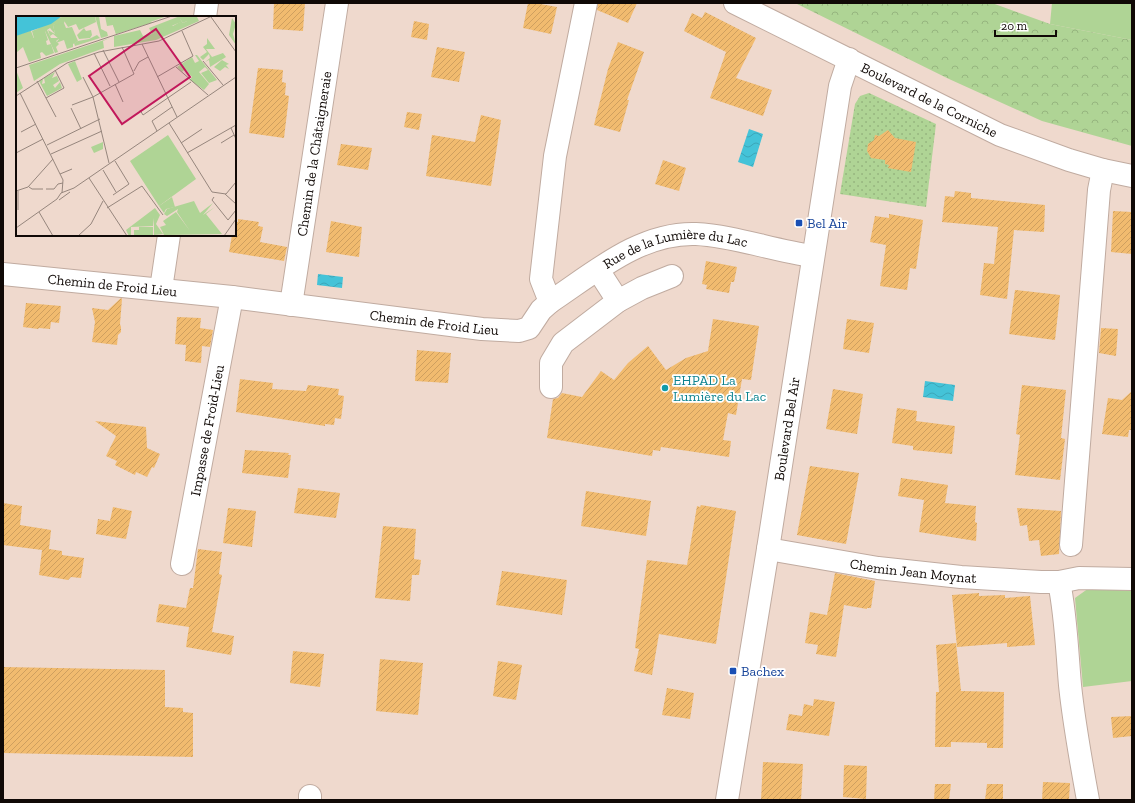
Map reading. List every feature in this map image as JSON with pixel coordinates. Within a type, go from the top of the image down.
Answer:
[{"type":"street","points":[[205,16],[207,3]]},
{"type":"street","name":"Chemin de la Châtaigneraie","points":[[291,305],[337,3]]},
{"type":"street","points":[[550,302],[541,279],[555,156],[586,3]]},
{"type":"street","name":"Boulevard de la Corniche","points":[[736,3],[1000,135],[1069,160],[1103,170],[1132,176]]},
{"type":"street","name":"Boulevard Bel Air","points":[[727,800],[768,549],[840,86],[849,59]]},
{"type":"street","points":[[1071,545],[1099,190],[1103,170]]},
{"type":"street","name":"Rue de la Lumière du Lac","points":[[550,302],[633,248],[654,239],[675,234],[697,234],[724,238],[794,254],[813,256]]},
{"type":"street","points":[[161,289],[169,236]]},
{"type":"street","points":[[598,270],[618,301]]},
{"type":"street","name":"Chemin de Froid Lieu","points":[[3,274],[161,289],[482,329],[519,331],[529,328],[541,310],[550,302]]},
{"type":"street","points":[[551,387],[551,363],[563,343],[618,301],[642,288],[672,276]]},
{"type":"street","name":"Impasse de Froid-Lieu","points":[[182,564],[232,297]]},
{"type":"street","name":"Chemin Jean Moynat","points":[[768,549],[904,572],[976,578],[1059,582],[1079,578],[1132,579]]},
{"type":"street","points":[[1059,582],[1064,604],[1067,657],[1074,717],[1088,800]]},
{"type":"green space","points":[[795,3],[992,3],[1050,24],[1132,40],[1132,146],[1042,121],[949,79]]},
{"type":"green space","points":[[1052,3],[1132,3],[1132,40],[1050,24]]},
{"type":"green space","points":[[869,93],[936,124],[926,207],[840,194],[855,104],[860,96]]},
{"type":"green space","points":[[1089,588],[1132,591],[1132,681],[1083,687],[1075,598]]},
{"type":"water","points":[[749,129],[763,134],[753,167],[738,162]]},
{"type":"water","points":[[318,274],[343,277],[342,288],[317,285]]},
{"type":"water","points":[[925,381],[955,385],[953,401],[923,397]]},
{"type":"building","points":[[274,3],[305,3],[303,31],[273,29]]},
{"type":"building","points":[[528,3],[557,7],[551,34],[523,28]]},
{"type":"building","points":[[598,3],[637,3],[628,23],[597,10]]},
{"type":"building","points":[[705,12],[756,38],[736,78],[772,90],[763,116],[710,98],[726,52],[684,31],[692,13],[702,18]]},
{"type":"building","points":[[414,21],[429,24],[427,40],[411,37]]},
{"type":"building","points":[[618,42],[644,52],[627,100],[629,100],[620,132],[594,125],[608,69]]},
{"type":"building","points":[[437,47],[465,52],[459,82],[431,77]]},
{"type":"building","points":[[258,68],[283,70],[282,82],[286,83],[285,95],[289,96],[284,138],[249,133]]},
{"type":"building","points":[[407,112],[422,114],[419,130],[404,127]]},
{"type":"building","points":[[481,115],[501,120],[491,186],[426,176],[432,135],[475,142]]},
{"type":"building","points":[[888,130],[895,138],[916,142],[911,172],[888,168],[889,165],[885,164],[885,160],[871,158],[867,151],[868,144],[874,140],[875,135],[879,136]]},
{"type":"building","points":[[341,144],[372,148],[368,170],[337,165]]},
{"type":"building","points":[[663,160],[686,168],[679,191],[655,184]]},
{"type":"building","points":[[955,191],[971,193],[971,198],[1045,205],[1044,232],[1014,230],[1007,299],[980,295],[984,263],[994,264],[998,227],[942,222],[945,196],[954,197]]},
{"type":"building","points":[[1113,211],[1132,212],[1132,254],[1111,252]]},
{"type":"building","points":[[889,214],[923,220],[916,269],[910,268],[907,290],[880,286],[886,245],[870,242],[875,216],[889,218]]},
{"type":"building","points":[[238,219],[259,222],[258,226],[263,227],[260,242],[287,247],[284,261],[229,252],[232,236],[236,236],[236,222],[238,222]]},
{"type":"building","points":[[331,221],[362,227],[359,257],[326,252]]},
{"type":"building","points":[[706,261],[737,267],[734,282],[731,282],[729,293],[706,289],[707,285],[702,284]]},
{"type":"building","points":[[1015,290],[1060,295],[1055,340],[1009,334]]},
{"type":"building","points":[[121,298],[121,332],[118,335],[117,345],[92,342],[95,322],[92,308],[108,310]]},
{"type":"building","points":[[26,303],[61,306],[59,323],[51,322],[50,329],[23,327]]},
{"type":"building","points":[[177,317],[201,318],[200,328],[213,330],[210,347],[202,346],[201,363],[185,361],[186,345],[175,344]]},
{"type":"building","name":"EHPAD La Lumière du Lac","points":[[713,319],[759,326],[751,380],[742,379],[736,415],[728,413],[723,440],[731,441],[729,457],[661,447],[660,451],[653,450],[652,456],[547,438],[553,399],[558,398],[562,393],[582,397],[601,371],[614,380],[628,363],[648,346],[666,370],[686,358],[708,351]]},
{"type":"building","points":[[847,319],[874,323],[869,353],[843,349]]},
{"type":"building","points":[[1101,328],[1118,329],[1116,356],[1099,353]]},
{"type":"building","points":[[417,350],[451,353],[448,383],[415,381]]},
{"type":"building","points":[[240,379],[273,383],[272,389],[306,391],[308,385],[339,389],[338,395],[344,396],[341,419],[335,418],[334,425],[325,424],[325,426],[236,412]]},
{"type":"building","points":[[1022,385],[1066,390],[1061,438],[1065,439],[1060,480],[1015,475],[1020,435],[1016,434]]},
{"type":"building","points":[[833,389],[863,394],[857,434],[826,429]]},
{"type":"building","points":[[1132,391],[1132,430],[1129,430],[1128,437],[1102,434],[1108,398],[1122,400]]},
{"type":"building","points":[[897,408],[917,411],[916,421],[955,426],[952,454],[913,450],[913,446],[892,443]]},
{"type":"building","points":[[95,421],[146,427],[147,448],[160,454],[154,468],[152,467],[147,477],[136,472],[135,475],[115,465],[117,461],[106,456],[116,436]]},
{"type":"building","points":[[245,450],[289,453],[288,455],[291,455],[288,478],[242,473]]},
{"type":"building","points":[[810,466],[859,473],[846,544],[797,535]]},
{"type":"building","points":[[901,478],[948,485],[945,503],[976,506],[976,541],[919,532],[924,500],[898,496]]},
{"type":"building","points":[[298,488],[340,493],[336,518],[294,513]]},
{"type":"building","points":[[586,491],[651,501],[646,536],[581,526]]},
{"type":"building","points":[[3,503],[22,506],[20,525],[51,530],[49,549],[62,551],[62,555],[84,558],[81,578],[71,577],[68,580],[39,575],[42,550],[3,545]]},
{"type":"building","points":[[701,505],[736,511],[716,644],[659,634],[652,675],[634,671],[639,649],[635,648],[647,560],[687,565],[697,506],[700,507]]},
{"type":"building","points":[[113,507],[132,511],[126,539],[96,534],[98,519],[110,521]]},
{"type":"building","points":[[228,508],[256,511],[252,547],[223,543]]},
{"type":"building","points":[[1017,508],[1061,511],[1059,554],[1041,556],[1039,540],[1029,541],[1027,525],[1020,526]]},
{"type":"building","points":[[383,526],[416,529],[414,559],[421,560],[419,575],[412,575],[410,601],[375,598]]},
{"type":"building","points":[[198,549],[222,552],[219,574],[222,575],[212,632],[234,636],[231,655],[186,647],[189,627],[156,622],[159,604],[186,608],[190,588],[193,588]]},
{"type":"building","points":[[502,571],[567,580],[562,615],[496,605]]},
{"type":"building","points":[[835,573],[875,581],[871,608],[867,609],[844,605],[836,657],[816,654],[818,645],[805,643],[810,612],[827,615]]},
{"type":"building","points":[[979,593],[979,596],[1005,595],[1005,598],[1030,596],[1035,645],[1007,647],[1007,643],[957,647],[952,595]]},
{"type":"building","points":[[956,643],[961,691],[1004,692],[1003,748],[987,748],[987,743],[951,742],[951,747],[935,747],[936,692],[939,692],[936,645]]},
{"type":"building","points":[[293,651],[324,654],[320,687],[290,683]]},
{"type":"building","points":[[380,659],[423,663],[418,715],[376,711]]},
{"type":"building","points":[[498,661],[522,665],[516,700],[493,696]]},
{"type":"building","points":[[3,667],[165,670],[165,707],[183,708],[183,712],[193,713],[193,757],[3,753]]},
{"type":"building","points":[[667,688],[694,693],[690,719],[662,715]]},
{"type":"building","points":[[814,699],[835,702],[829,736],[786,730],[789,714],[802,716],[804,704],[813,706]]},
{"type":"building","points":[[1132,716],[1132,736],[1113,738],[1111,717]]},
{"type":"building","points":[[763,762],[803,764],[801,800],[761,800]]},
{"type":"building","points":[[844,765],[867,766],[866,799],[843,797]]},
{"type":"building","points":[[1043,782],[1070,783],[1069,800],[1042,800]]},
{"type":"building","points":[[935,784],[951,784],[949,800],[934,800]]},
{"type":"building","points":[[987,784],[1003,784],[1003,800],[985,800]]},
{"type":"place","name":"Bel Air","points":[[799,223]]},
{"type":"place","name":"EHPAD La Lumière du Lac","points":[[665,388]]},
{"type":"place","name":"Bachex","points":[[733,671]]}]
